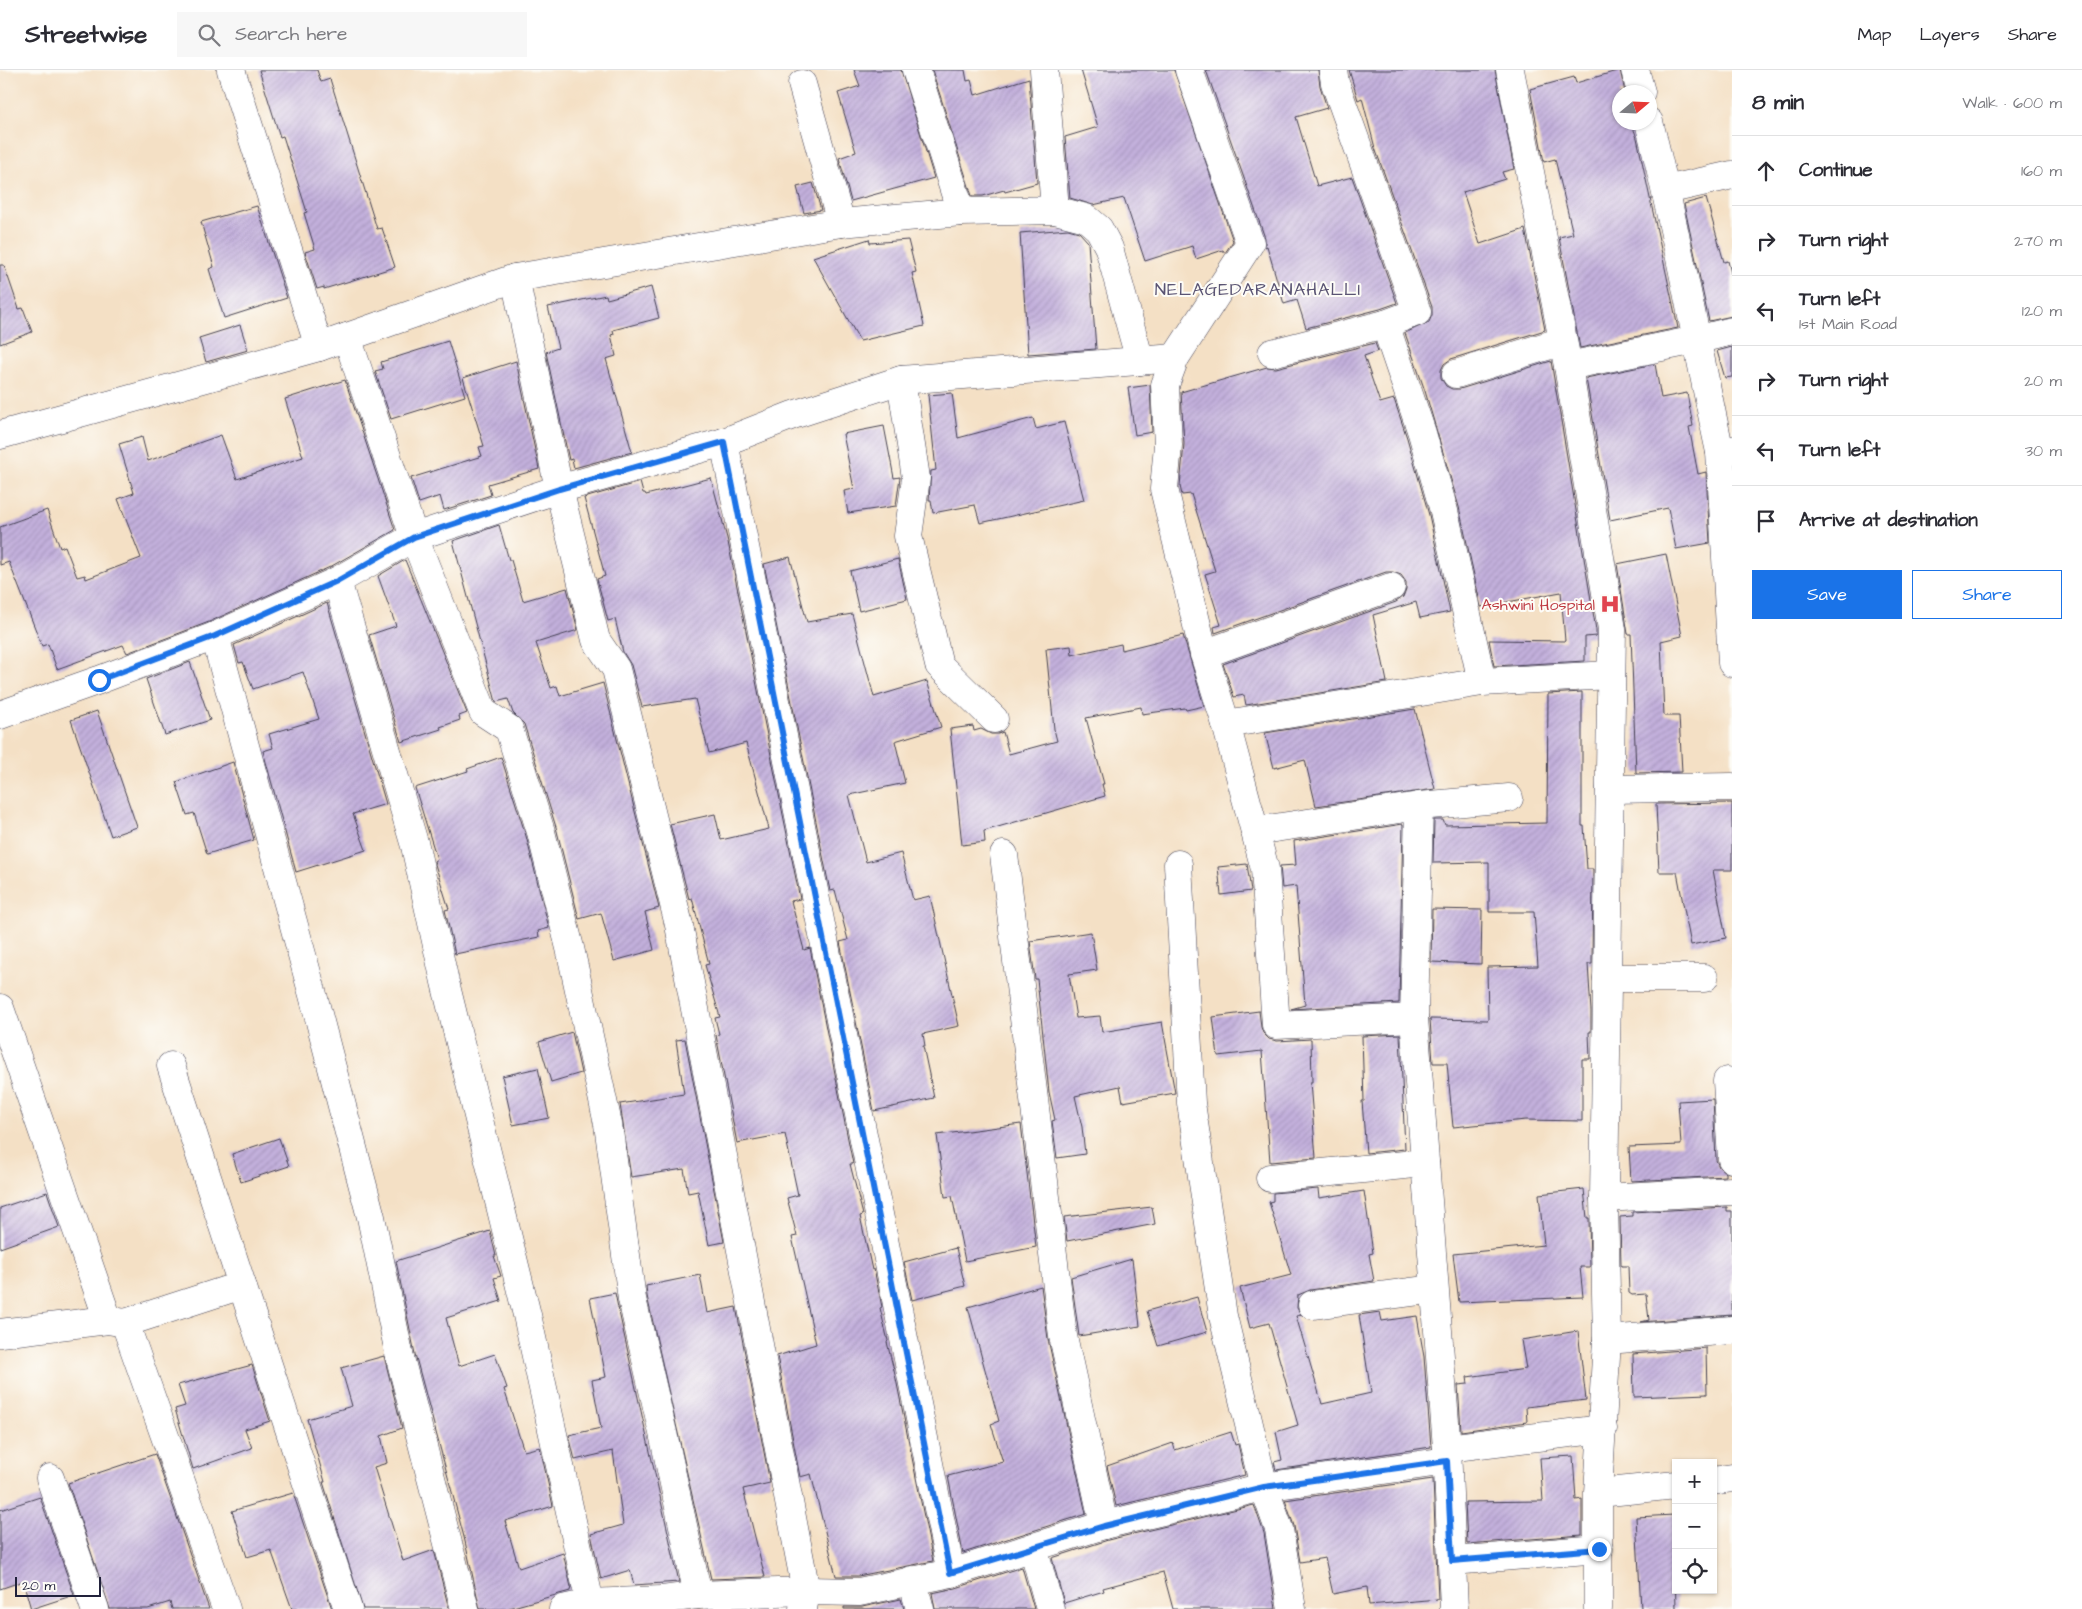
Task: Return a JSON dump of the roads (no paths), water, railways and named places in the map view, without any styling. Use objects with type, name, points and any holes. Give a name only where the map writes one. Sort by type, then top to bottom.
[{"type":"street","points":[[232,70],[319,347]]},
{"type":"street","points":[[916,70],[961,212]]},
{"type":"street","points":[[1044,70],[1055,210]]},
{"type":"street","points":[[1189,70],[1250,243],[1175,358],[1165,385],[1168,445],[1164,489],[1204,654],[1226,724],[1266,869],[1276,1025],[1414,1018]]},
{"type":"street","points":[[1272,353],[1385,324],[1417,312],[1335,83],[1333,70]]},
{"type":"street","points":[[1510,70],[1565,354],[1612,629],[1604,1198],[1607,1340],[1599,1493],[1598,1609]]},
{"type":"street","points":[[1635,70],[1639,85]]},
{"type":"street","points":[[802,84],[841,223]]},
{"type":"street","points":[[1651,130],[1666,190],[1696,340],[1726,451],[1732,663]]},
{"type":"street","points":[[1666,190],[1732,175]]},
{"type":"street","points":[[0,435],[319,347],[515,278],[841,223],[961,212],[1055,210],[1086,218],[1099,229],[1109,248],[1140,361]]},
{"type":"street","points":[[515,278],[559,489],[596,640],[616,669],[679,925],[805,1600]]},
{"type":"street","points":[[1385,324],[1422,433],[1444,511],[1482,682]]},
{"type":"street","points":[[1456,374],[1565,354],[1696,340],[1732,331]]},
{"type":"street","points":[[347,337],[414,537],[483,712],[508,730],[541,832],[570,948],[608,1124],[632,1299],[664,1433],[698,1594]]},
{"type":"street","points":[[0,715],[215,636],[337,581],[414,537],[559,489],[724,442],[793,415],[901,380],[1175,358]]},
{"type":"street","points":[[901,380],[916,478],[908,536],[939,665],[994,719]]},
{"type":"street","points":[[724,442],[950,1573]]},
{"type":"street","points":[[337,581],[414,846],[445,982],[527,1315],[590,1604]]},
{"type":"street","points":[[1204,654],[1391,587]]},
{"type":"street","points":[[215,636],[313,994],[371,1217],[400,1358],[465,1609]]},
{"type":"street","points":[[1226,724],[1482,682],[1611,675]]},
{"type":"street","points":[[1610,789],[1732,788]]},
{"type":"street","points":[[1255,831],[1419,806],[1509,798]]},
{"type":"street","points":[[1419,806],[1414,1018],[1447,1455],[1454,1609]]},
{"type":"street","points":[[1004,855],[1063,1336],[1104,1526]]},
{"type":"street","points":[[1178,864],[1191,1103],[1223,1316],[1264,1487],[1279,1529],[1292,1609]]},
{"type":"street","points":[[1607,978],[1704,978]]},
{"type":"street","points":[[0,1008],[116,1322],[226,1609]]},
{"type":"street","points":[[171,1066],[348,1609]]},
{"type":"street","points":[[1727,1081],[1732,1158]]},
{"type":"street","points":[[1270,1178],[1425,1163]]},
{"type":"street","points":[[1604,1198],[1732,1191]]},
{"type":"street","points":[[0,1333],[116,1322],[242,1285]]},
{"type":"street","points":[[1312,1305],[1434,1289]]},
{"type":"street","points":[[1607,1340],[1732,1330]]},
{"type":"street","points":[[563,1609],[590,1604],[662,1604],[698,1594],[805,1600],[859,1592],[950,1573],[1104,1526],[1264,1487],[1602,1429]]},
{"type":"street","points":[[50,1478],[95,1609]]},
{"type":"street","points":[[1717,1480],[1732,1478]]},
{"type":"street","points":[[1599,1493],[1672,1485]]},
{"type":"street","points":[[1032,1547],[1050,1609]]},
{"type":"street","points":[[1452,1561],[1599,1549]]},
{"type":"street","points":[[912,1580],[920,1609]]},
{"type":"place","name":"Ashwini Hospital","points":[[1610,604]]},
{"type":"district","name":"NELAGEDARANAHALLI","points":[[1258,289]]}]
